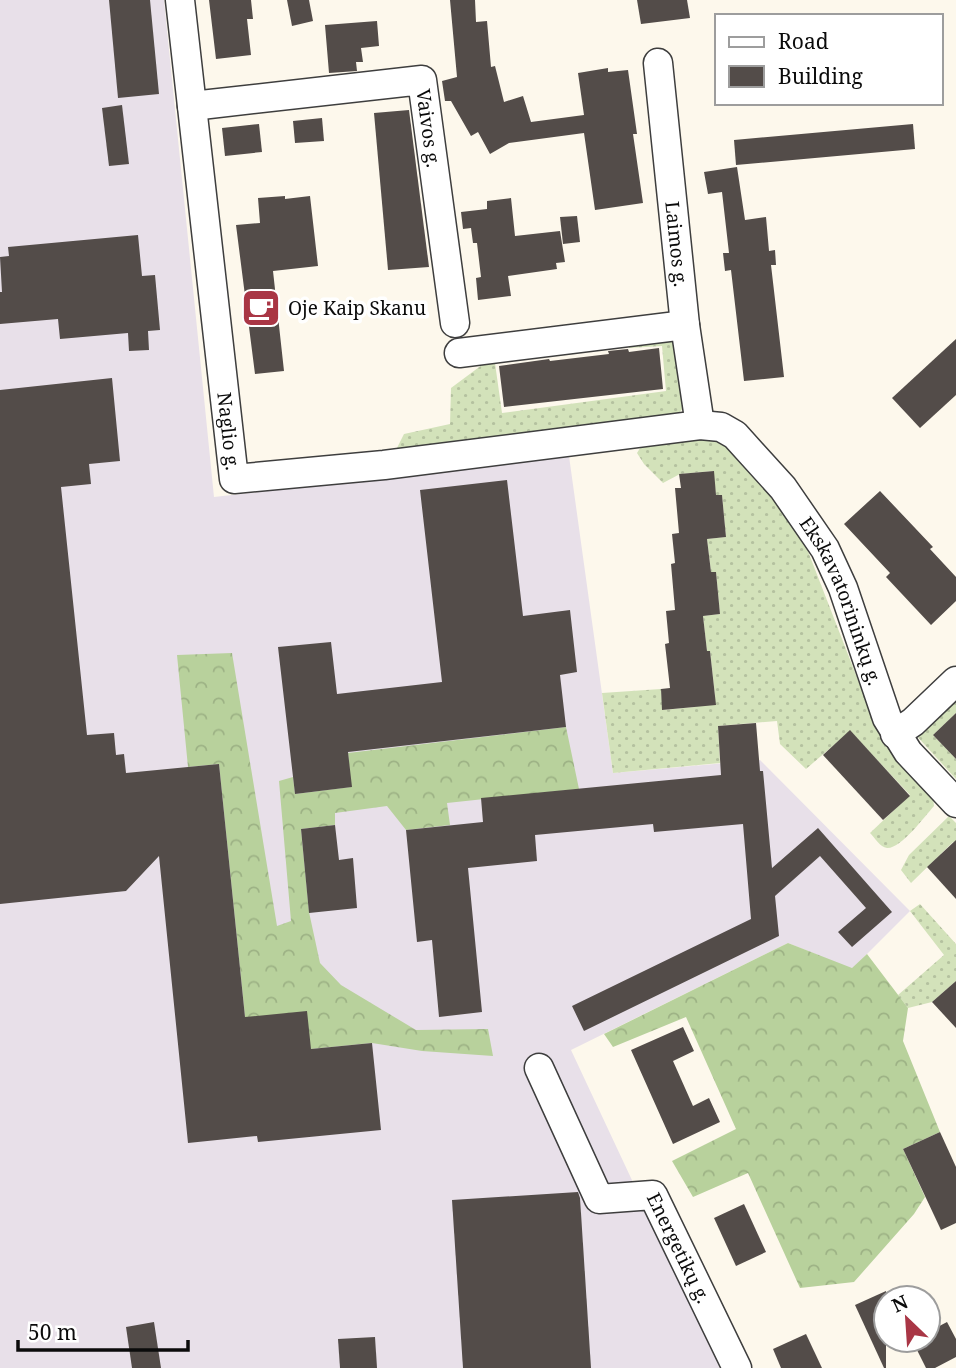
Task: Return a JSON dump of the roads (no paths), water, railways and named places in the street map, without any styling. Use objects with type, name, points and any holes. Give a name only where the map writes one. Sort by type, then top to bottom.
[{"type":"street","name":"Naglio g.","points":[[180,0],[233,479],[384,465],[700,425]]},
{"type":"street","name":"Laimos g.","points":[[658,63],[685,325],[700,425]]},
{"type":"street","name":"Vaivos g.","points":[[192,106],[422,80],[455,323]]},
{"type":"street","points":[[459,353],[685,325]]},
{"type":"street","name":"Ekskavatorininkų g.","points":[[700,425],[721,427],[735,435],[783,488],[825,549],[843,588],[887,719],[895,734],[956,803]]},
{"type":"street","points":[[895,734],[913,722],[956,681]]},
{"type":"street","name":"Energetikų g.","points":[[539,1068],[599,1199],[653,1195],[737,1368]]},
{"type":"place","name":"Oje Kaip Skanu","points":[[261,308]]}]
